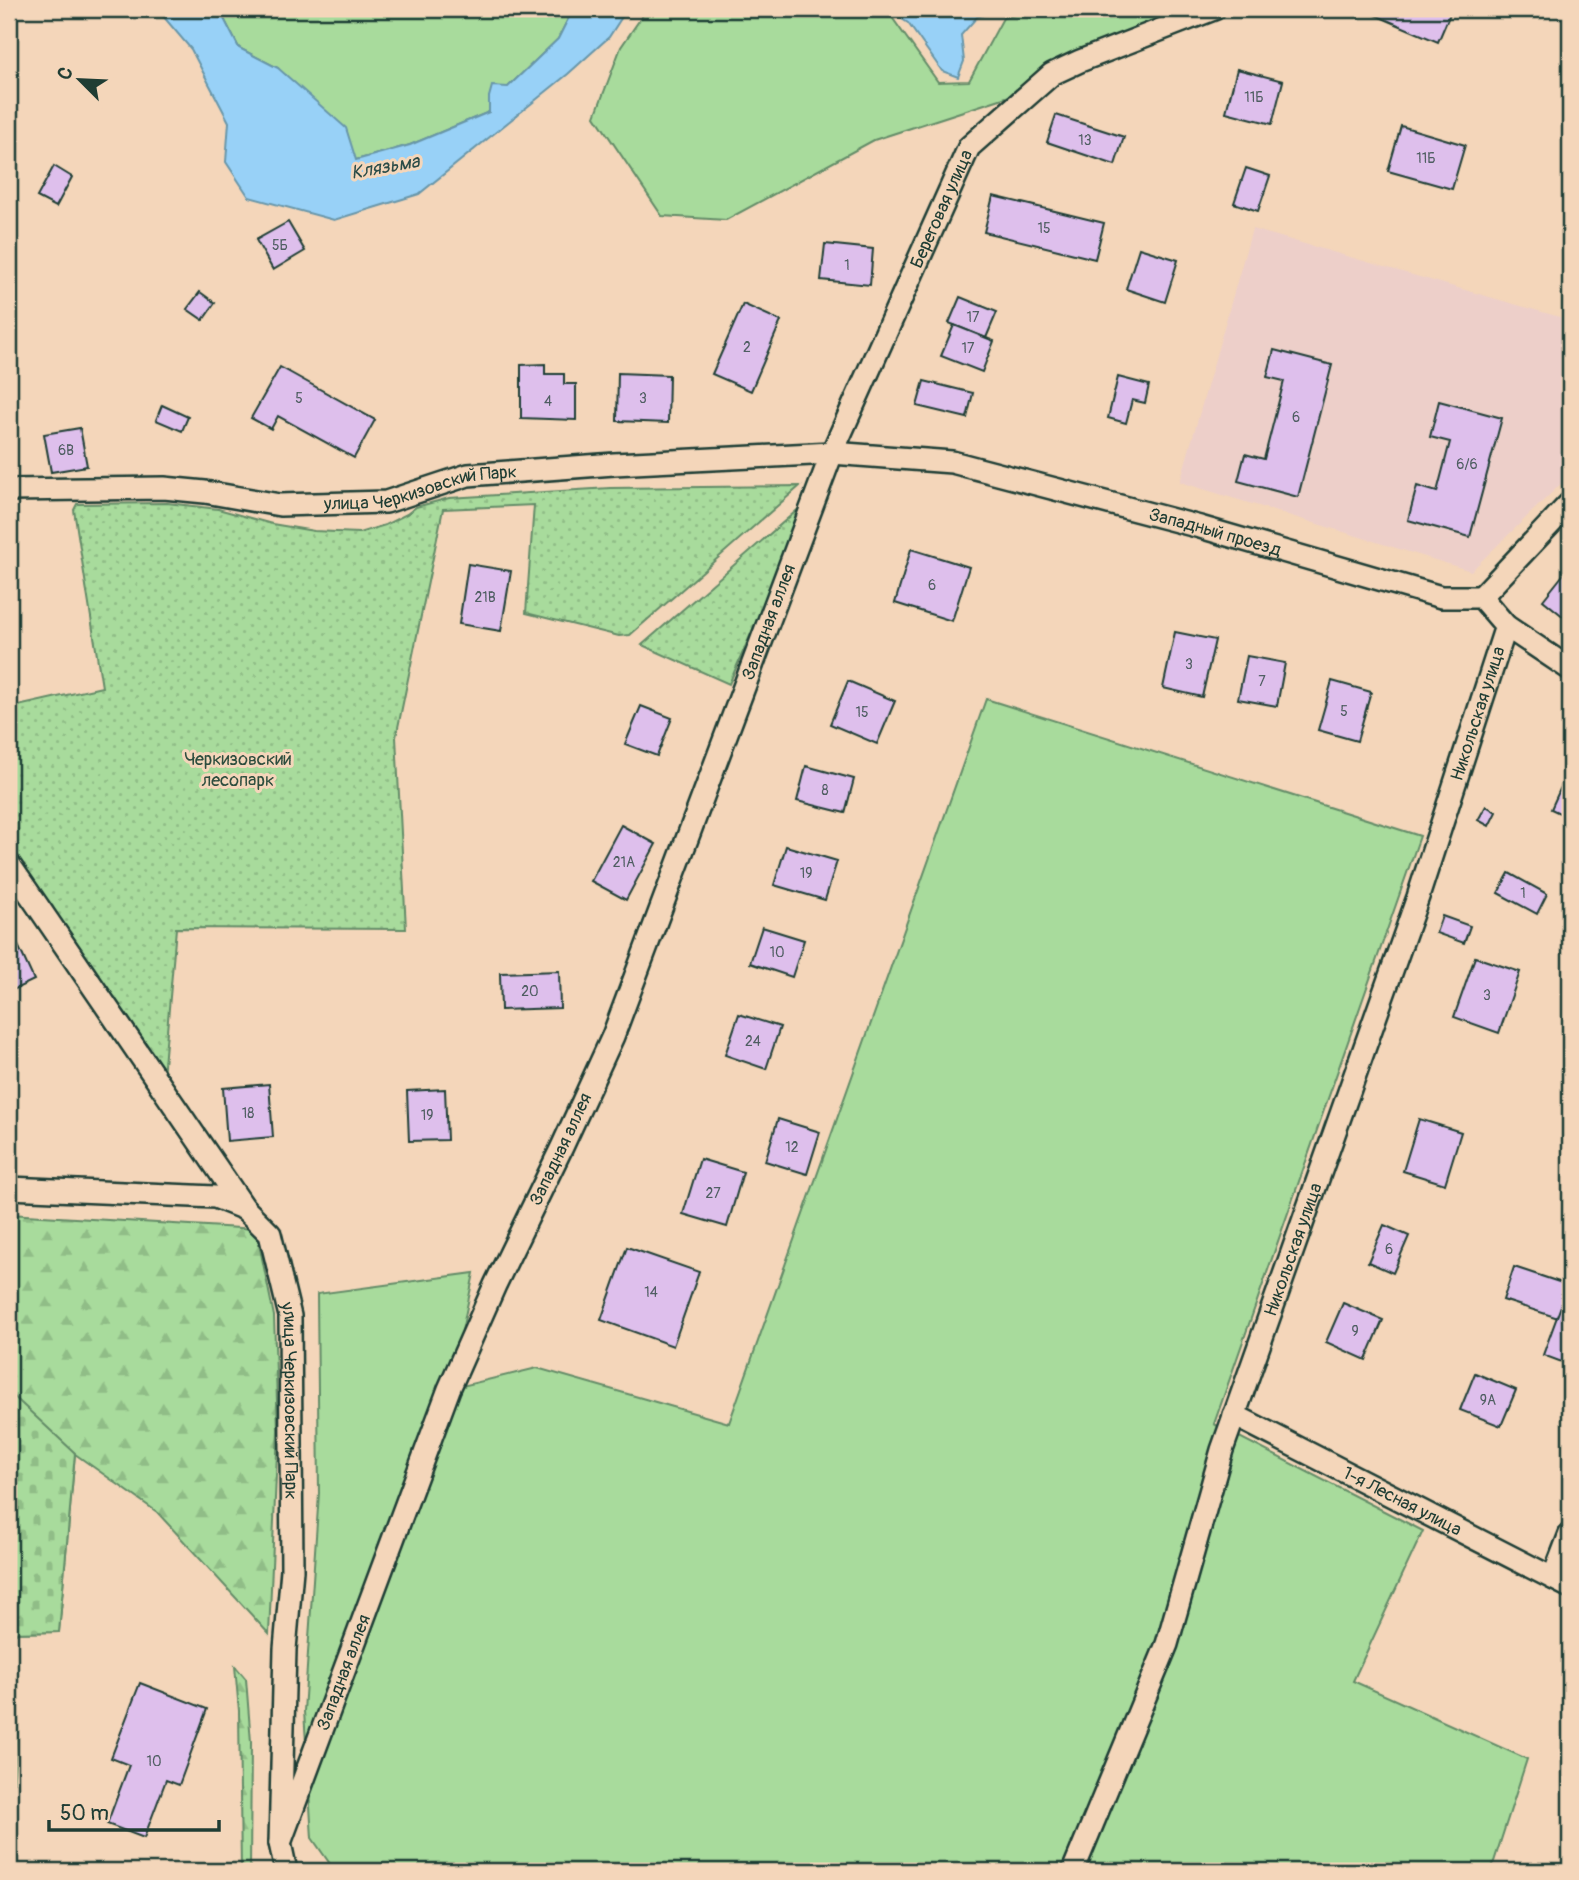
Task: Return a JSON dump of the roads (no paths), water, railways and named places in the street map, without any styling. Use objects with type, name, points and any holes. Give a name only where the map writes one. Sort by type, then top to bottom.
[{"type":"street","name":"Береговая улица","points":[[832,453],[969,147],[1052,74],[1214,9]]},
{"type":"street","name":"улица Черкизовский Парк","points":[[9,490],[164,488],[280,505],[386,502],[468,475],[614,464],[832,453]]},
{"type":"street","name":"Западный проезд","points":[[832,453],[952,462],[1200,527],[1441,597],[1481,597]]},
{"type":"street","name":"Западная аллея","points":[[280,1843],[449,1389],[495,1285],[613,1036],[832,453]]},
{"type":"street","points":[[1570,503],[1481,597],[1506,626],[1570,669]]},
{"type":"street","name":"Никольская улица","points":[[1073,1871],[1167,1644],[1222,1450],[1418,897],[1506,626]]},
{"type":"street","points":[[9,864],[245,1209]]},
{"type":"street","name":"улица Черкизовский Парк","points":[[9,1188],[215,1197],[245,1209],[270,1234],[289,1316],[292,1570],[285,1649],[280,1843],[286,1871]]},
{"type":"street","name":"1-я Лесная улица","points":[[1234,1415],[1561,1582]]},
{"type":"street","points":[[1561,1582],[1570,1534]]},
{"type":"water","name":"Клязьма","points":[[157,9],[219,9],[239,48],[278,68],[346,128],[356,160],[410,145],[489,112],[492,86],[508,87],[558,39],[573,9],[627,9],[609,37],[568,74],[419,194],[334,220],[249,197],[226,162],[229,122],[191,49]]},
{"type":"water","points":[[905,9],[1002,9],[977,17],[961,35],[964,61],[958,77],[942,71],[908,23],[902,19]]},
{"type":"park label","name":"Черкизовский лесопарк","points":[[238,769]]}]
